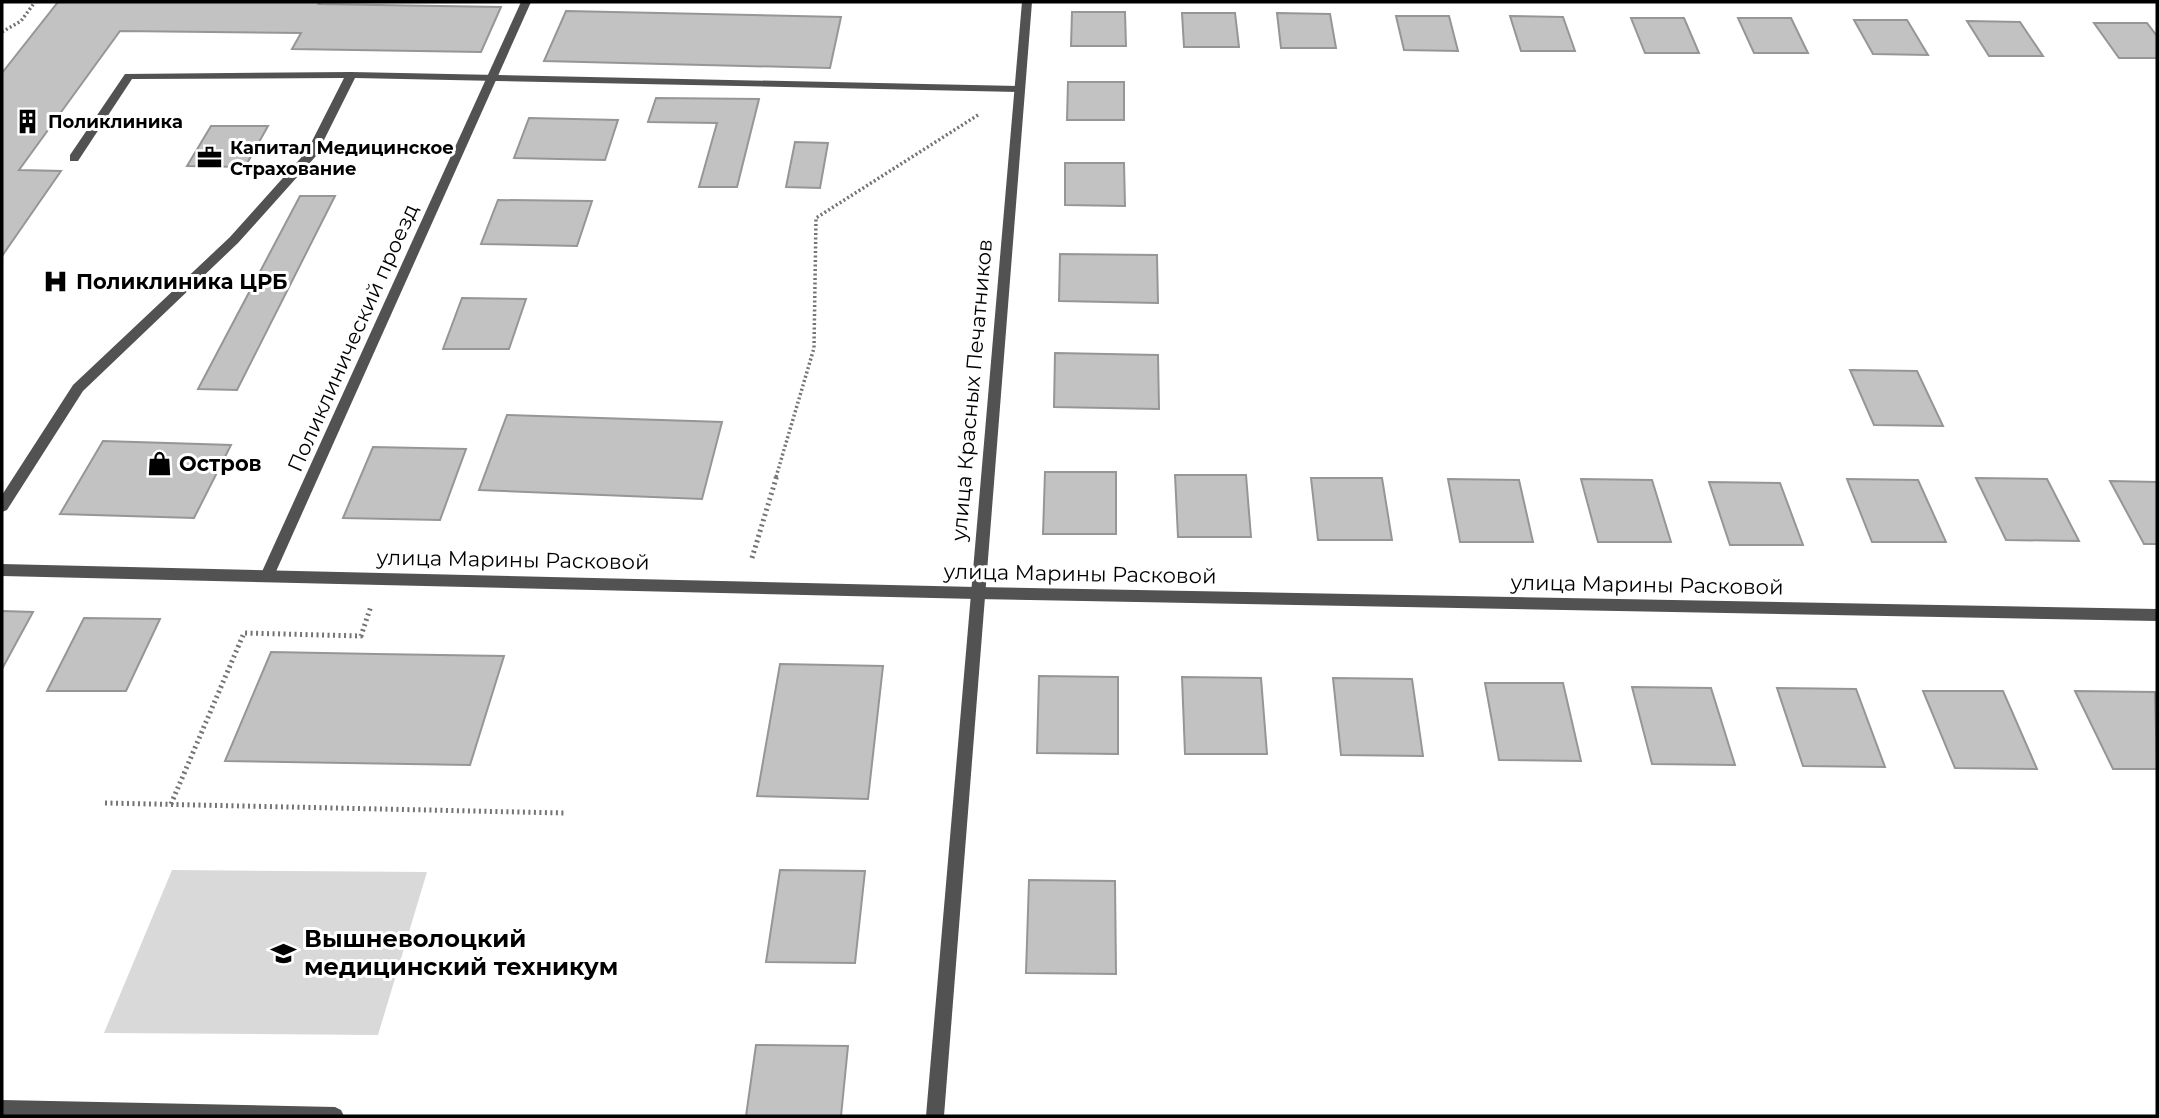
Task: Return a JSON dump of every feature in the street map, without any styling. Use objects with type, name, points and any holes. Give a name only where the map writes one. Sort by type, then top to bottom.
[{"type":"street","name":"Поликлинический проезд","points":[[267,576],[526,2]]},
{"type":"street","name":"улица Красных Печатников","points":[[935,1116],[976,593],[1027,2]]},
{"type":"street","points":[[2,506],[78,388],[234,240],[312,153],[351,75]]},
{"type":"street","points":[[74,158],[129,76],[493,76],[791,87],[1019,89]]},
{"type":"street","name":"улица Марины Расковой","points":[[2,570],[976,593],[2157,615]]},
{"type":"street","points":[[2,1109],[335,1116]]},
{"type":"path","points":[[27,2],[35,2]]},
{"type":"path","points":[[2,32],[21,21],[35,2]]},
{"type":"path","points":[[744,586],[814,348],[816,218],[1019,89]]},
{"type":"path","points":[[171,804],[244,633],[361,636],[380,578]]},
{"type":"path","points":[[106,803],[564,813]]},
{"type":"shaded area","points":[[172,870],[427,872],[378,1035],[104,1033]]},
{"type":"building","name":"Поликлиника","points":[[58,2],[321,2],[319,4],[501,7],[481,52],[292,49],[301,33],[120,31],[19,170],[61,171],[2,256],[2,73]]},
{"type":"building","points":[[566,11],[841,17],[830,68],[544,61]]},
{"type":"building","points":[[1072,12],[1125,12],[1126,46],[1071,46]]},
{"type":"building","points":[[1182,13],[1235,13],[1239,47],[1184,47]]},
{"type":"building","points":[[1277,13],[1330,14],[1336,48],[1281,48]]},
{"type":"building","points":[[1396,16],[1449,16],[1458,51],[1404,50]]},
{"type":"building","points":[[1510,16],[1563,17],[1575,51],[1521,51]]},
{"type":"building","points":[[1631,18],[1684,18],[1699,53],[1645,53]]},
{"type":"building","points":[[1738,18],[1791,18],[1808,53],[1754,53]]},
{"type":"building","points":[[1854,20],[1907,20],[1928,55],[1873,54]]},
{"type":"building","points":[[1967,21],[2020,22],[2043,56],[1989,56]]},
{"type":"building","points":[[2094,23],[2147,23],[2157,36],[2157,58],[2119,58]]},
{"type":"building","points":[[1068,82],[1124,82],[1124,120],[1067,120]]},
{"type":"building","points":[[656,98],[759,99],[737,187],[699,187],[717,123],[648,122]]},
{"type":"building","points":[[529,118],[618,120],[605,160],[514,158]]},
{"type":"building","points":[[211,126],[268,126],[245,167],[187,166]]},
{"type":"building","points":[[795,142],[828,143],[820,188],[786,187]]},
{"type":"building","points":[[1065,163],[1124,163],[1125,206],[1065,205]]},
{"type":"building","points":[[300,196],[335,196],[237,390],[198,389]]},
{"type":"building","points":[[498,200],[592,201],[577,246],[481,244]]},
{"type":"building","points":[[1060,254],[1157,255],[1158,303],[1059,301]]},
{"type":"building","points":[[462,298],[526,299],[509,349],[443,349]]},
{"type":"building","points":[[1055,353],[1158,355],[1159,409],[1054,407]]},
{"type":"building","points":[[1850,370],[1917,371],[1943,426],[1874,425]]},
{"type":"building","points":[[507,415],[722,422],[702,499],[479,490]]},
{"type":"building","points":[[103,441],[231,445],[194,518],[60,514]]},
{"type":"building","points":[[373,447],[466,449],[440,520],[343,518]]},
{"type":"building","points":[[1045,472],[1116,472],[1116,534],[1043,534]]},
{"type":"building","points":[[1175,475],[1246,475],[1251,537],[1178,537]]},
{"type":"building","points":[[1311,478],[1382,478],[1392,540],[1318,540]]},
{"type":"building","points":[[1976,478],[2047,479],[2079,541],[2006,540]]},
{"type":"building","points":[[1448,479],[1519,480],[1533,542],[1460,542]]},
{"type":"building","points":[[1581,479],[1652,480],[1671,542],[1598,542]]},
{"type":"building","points":[[1847,479],[1918,480],[1946,542],[1872,542]]},
{"type":"building","points":[[2110,481],[2157,482],[2157,544],[2144,544]]},
{"type":"building","points":[[1709,482],[1780,483],[1803,545],[1730,545]]},
{"type":"building","points":[[2,611],[33,612],[2,669]]},
{"type":"building","points":[[84,618],[160,619],[126,691],[47,691]]},
{"type":"building","points":[[271,652],[504,656],[470,765],[225,761]]},
{"type":"building","points":[[780,664],[883,666],[868,799],[757,796]]},
{"type":"building","points":[[1039,676],[1118,677],[1118,754],[1037,753]]},
{"type":"building","points":[[1182,677],[1261,678],[1267,754],[1185,754]]},
{"type":"building","points":[[1333,678],[1412,679],[1423,756],[1341,755]]},
{"type":"building","points":[[1485,683],[1563,683],[1581,761],[1499,760]]},
{"type":"building","points":[[1632,687],[1711,688],[1735,765],[1652,764]]},
{"type":"building","points":[[1777,688],[1856,689],[1885,767],[1803,766]]},
{"type":"building","points":[[1923,691],[2003,691],[2037,769],[1955,768]]},
{"type":"building","points":[[2075,691],[2155,692],[2157,769],[2113,769]]},
{"type":"building","points":[[780,870],[865,871],[855,963],[766,962]]},
{"type":"building","points":[[1029,880],[1115,881],[1116,974],[1026,973]]},
{"type":"building","points":[[756,1045],[848,1046],[841,1116],[746,1116]]},
{"type":"place","name":"Поликлиника","points":[[28,122]]},
{"type":"place","name":"Капитал Медицинское Страхование","points":[[210,158]]},
{"type":"place","name":"Поликлиника ЦРБ","points":[[56,282]]},
{"type":"place","name":"Остров","points":[[159,464]]},
{"type":"place","name":"Вышневолоцкий медицинский техникум","points":[[284,953]]}]
